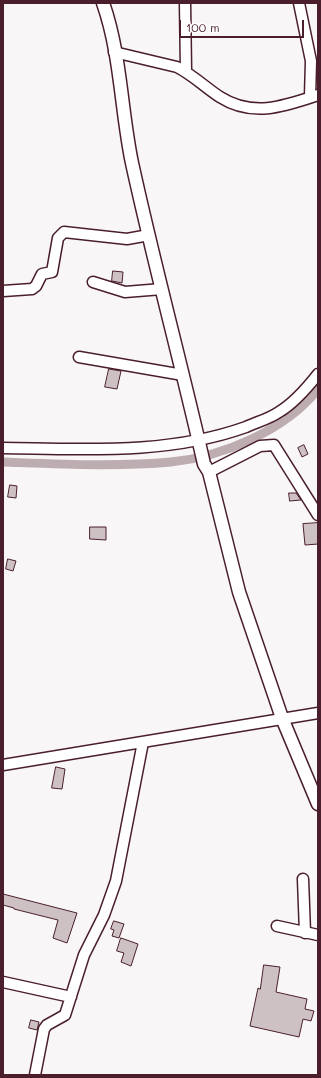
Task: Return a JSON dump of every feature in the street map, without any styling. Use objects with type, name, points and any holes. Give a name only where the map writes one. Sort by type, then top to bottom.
[{"type":"street","points":[[103,3],[114,52],[130,151],[149,235],[200,446],[235,581],[282,718],[318,804]]},
{"type":"street","points":[[186,3],[186,71]]},
{"type":"street","points":[[114,52],[170,65],[186,71],[220,97],[244,108],[261,109],[280,107],[314,96],[312,68],[313,45],[299,3]]},
{"type":"street","points":[[3,292],[32,289],[36,286],[42,274],[52,272],[58,238],[64,232],[127,239],[149,235]]},
{"type":"street","points":[[93,282],[125,292],[162,288]]},
{"type":"street","points":[[79,357],[183,375]]},
{"type":"street","points":[[3,448],[92,449],[200,446],[233,431],[270,418],[292,402],[318,374]]},
{"type":"street","points":[[206,468],[260,446],[274,445],[318,515]]},
{"type":"street","points":[[3,764],[318,713]]},
{"type":"street","points":[[35,1075],[44,1029],[47,1025],[65,1015],[84,955],[104,915],[116,882],[143,742]]},
{"type":"street","points":[[303,879],[305,933]]},
{"type":"street","points":[[277,926],[318,935]]},
{"type":"street","points":[[3,982],[71,996]]},
{"type":"building","points":[[113,271],[123,272],[122,283],[112,281]]},
{"type":"building","points":[[109,369],[121,371],[117,389],[105,387]]},
{"type":"building","points":[[304,445],[308,454],[302,457],[298,448]]},
{"type":"building","points":[[10,485],[17,486],[16,498],[8,497]]},
{"type":"building","points":[[289,493],[296,493],[301,500],[290,501]]},
{"type":"building","points":[[318,523],[318,544],[305,545],[303,524]]},
{"type":"building","points":[[90,527],[106,527],[106,540],[90,539]]},
{"type":"building","points":[[8,559],[16,561],[13,571],[6,569]]},
{"type":"building","points":[[56,767],[65,769],[62,789],[52,788]]},
{"type":"building","points":[[3,894],[77,913],[67,943],[53,938],[58,920],[3,905]]},
{"type":"building","points":[[114,921],[124,924],[119,938],[112,936],[114,930],[111,929]]},
{"type":"building","points":[[121,938],[138,944],[131,966],[121,962],[124,953],[117,951]]},
{"type":"building","points":[[264,965],[280,967],[276,992],[307,999],[305,1009],[314,1011],[311,1021],[303,1019],[299,1037],[250,1026],[258,988],[260,989]]},
{"type":"building","points":[[31,1020],[39,1022],[37,1030],[29,1028]]},
{"type":"waterway","points":[[3,462],[108,465],[150,464],[191,459],[231,448],[271,429],[305,404],[318,389]]}]
